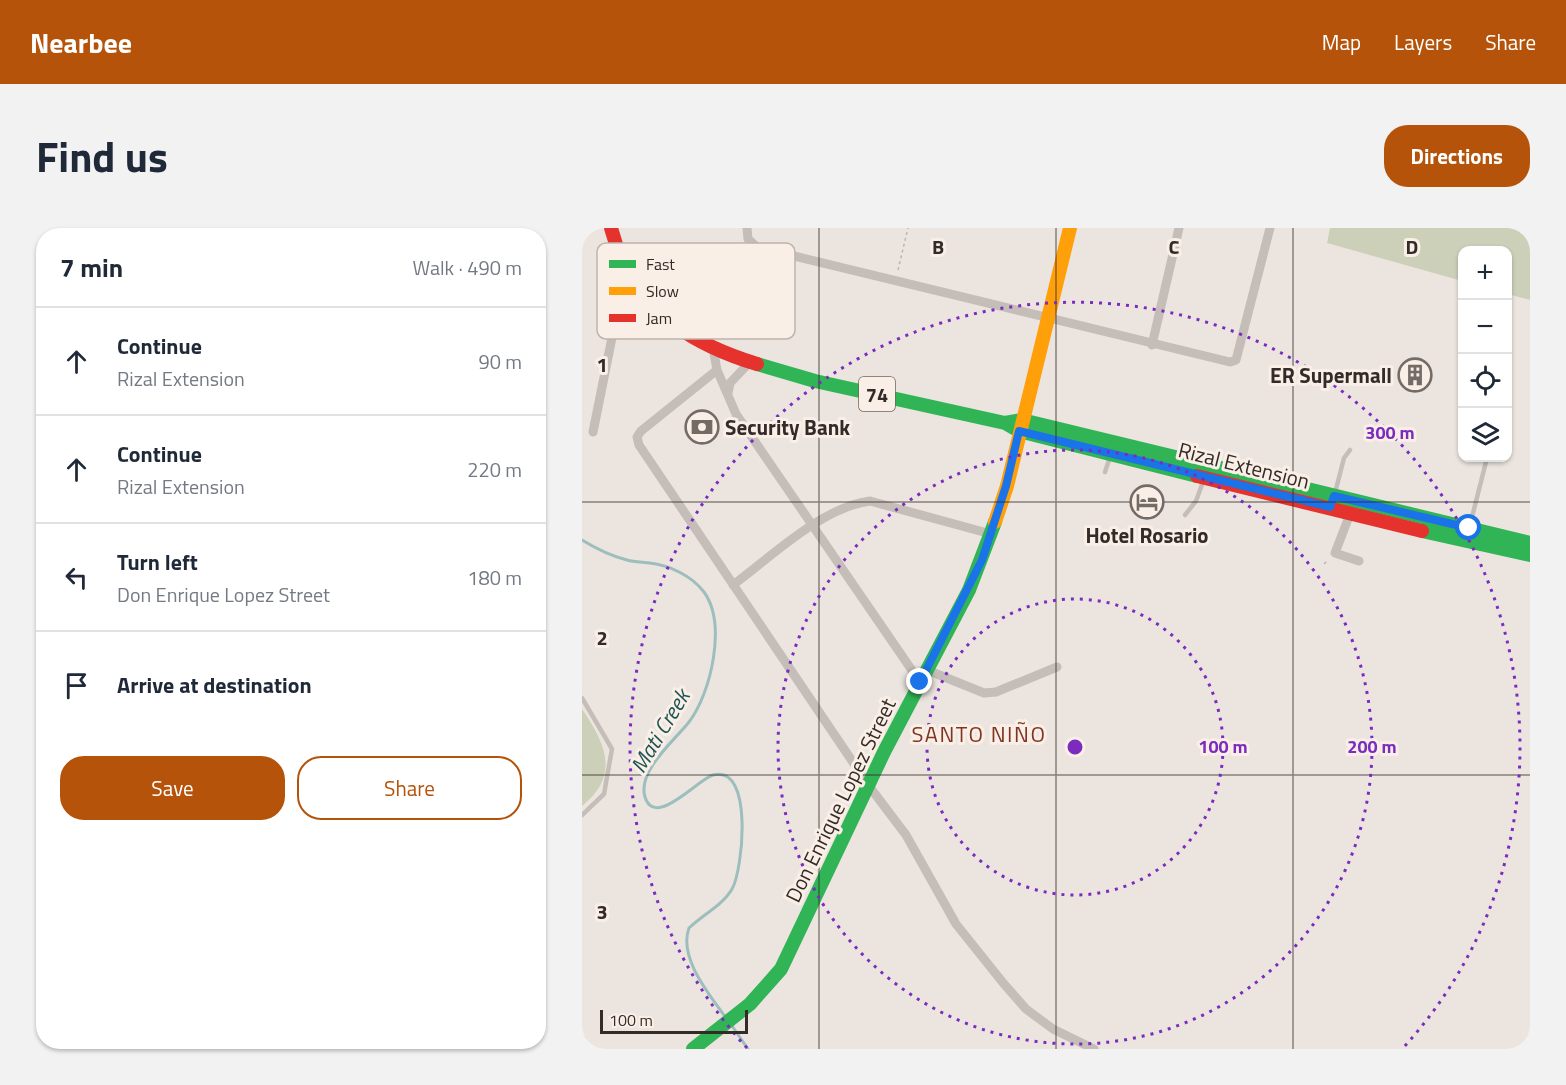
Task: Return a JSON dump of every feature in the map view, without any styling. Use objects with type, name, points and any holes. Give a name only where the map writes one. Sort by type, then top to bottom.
[{"type":"main road","name":"74","points":[[610,228],[616,243]]},
{"type":"main road","name":"Don Enrique Lopez Street","points":[[693,1049],[737,1016],[781,969],[869,786],[969,590],[991,534],[1006,486],[1070,228]]},
{"type":"main road","name":"74","points":[[698,339],[712,348],[749,363],[1020,426]]},
{"type":"main road","name":"Rizal Extension","points":[[1020,426],[1111,454],[1200,470]]},
{"type":"main road","name":"Rizal Extension","points":[[1020,426],[1467,534],[1530,555]]},
{"type":"main road","name":"Rizal Extension","points":[[1332,502],[1350,514],[1530,543]]},
{"type":"street","points":[[747,228],[748,239],[752,243]]},
{"type":"street","points":[[1152,345],[1179,228]]},
{"type":"street","points":[[795,256],[1152,345],[1230,362],[1236,360],[1270,228]]},
{"type":"street","points":[[593,432],[612,339]]},
{"type":"street","points":[[712,348],[717,370],[736,414],[812,526],[924,676],[984,693],[996,692],[1057,667]]},
{"type":"street","points":[[728,393],[738,373],[749,363]]},
{"type":"street","points":[[717,370],[661,413],[637,437],[639,445],[655,472],[869,786],[906,835],[957,924],[1026,1009],[1053,1029],[1094,1049]]},
{"type":"street","points":[[733,585],[812,526],[846,507],[870,501],[991,534]]},
{"type":"street","points":[[1350,514],[1335,553],[1359,561]]},
{"type":"street","points":[[582,1040],[585,1049]]},
{"type":"lane","points":[[1332,502],[1344,458],[1350,450]]},
{"type":"lane","points":[[1105,472],[1111,454]]},
{"type":"lane","points":[[1467,534],[1486,462]]},
{"type":"lane","points":[[1185,515],[1196,501],[1200,470]]},
{"type":"lane","points":[[582,698],[612,749],[612,764],[604,794],[582,815]]},
{"type":"path","points":[[895,279],[908,228]]},
{"type":"green space","points":[[1330,228],[1530,228],[1530,300],[1512,295],[1512,246],[1458,246],[1458,280],[1327,243]]},
{"type":"green space","points":[[582,709],[602,746],[605,771],[602,783],[582,806]]},
{"type":"waterway","name":"Mati Creek","points":[[582,540],[603,552],[621,558],[657,564],[680,572],[699,586],[711,606],[715,640],[704,694],[689,722],[659,756],[644,787],[645,797],[650,805],[658,808],[667,805],[713,775],[726,776],[735,786],[740,801],[742,821],[742,842],[736,878],[728,895],[689,928],[687,940],[688,951],[697,976],[726,1018]]},
{"type":"waterway","name":"Mati Creek","points":[[730,1023],[748,1049]]},
{"type":"traffic: fast","points":[[757,364],[815,381],[1005,423],[1019,431],[1197,476]]},
{"type":"traffic: fast","points":[[1005,423],[1022,420],[1530,543]]},
{"type":"traffic: fast","points":[[693,1049],[750,1004],[781,969],[884,752],[969,590],[995,522]]},
{"type":"traffic: fast","points":[[1422,531],[1530,555]]},
{"type":"traffic: slow","points":[[995,522],[1007,486],[1070,228]]},
{"type":"traffic: jam","points":[[611,228],[616,243]]},
{"type":"traffic: jam","points":[[697,339],[757,364]]},
{"type":"traffic: jam","points":[[1197,476],[1422,531]]},
{"type":"place","name":"ER Supermall","points":[[1415,375]]},
{"type":"place","name":"Security Bank","points":[[702,427]]},
{"type":"place","name":"Hotel Rosario","points":[[1147,502]]},
{"type":"district","name":"SANTO NIÑO","points":[[979,734]]},
{"type":"route","points":[[920,682],[951,627],[982,560],[1000,508],[1019,431],[1330,507],[1334,496],[1469,528]]}]
